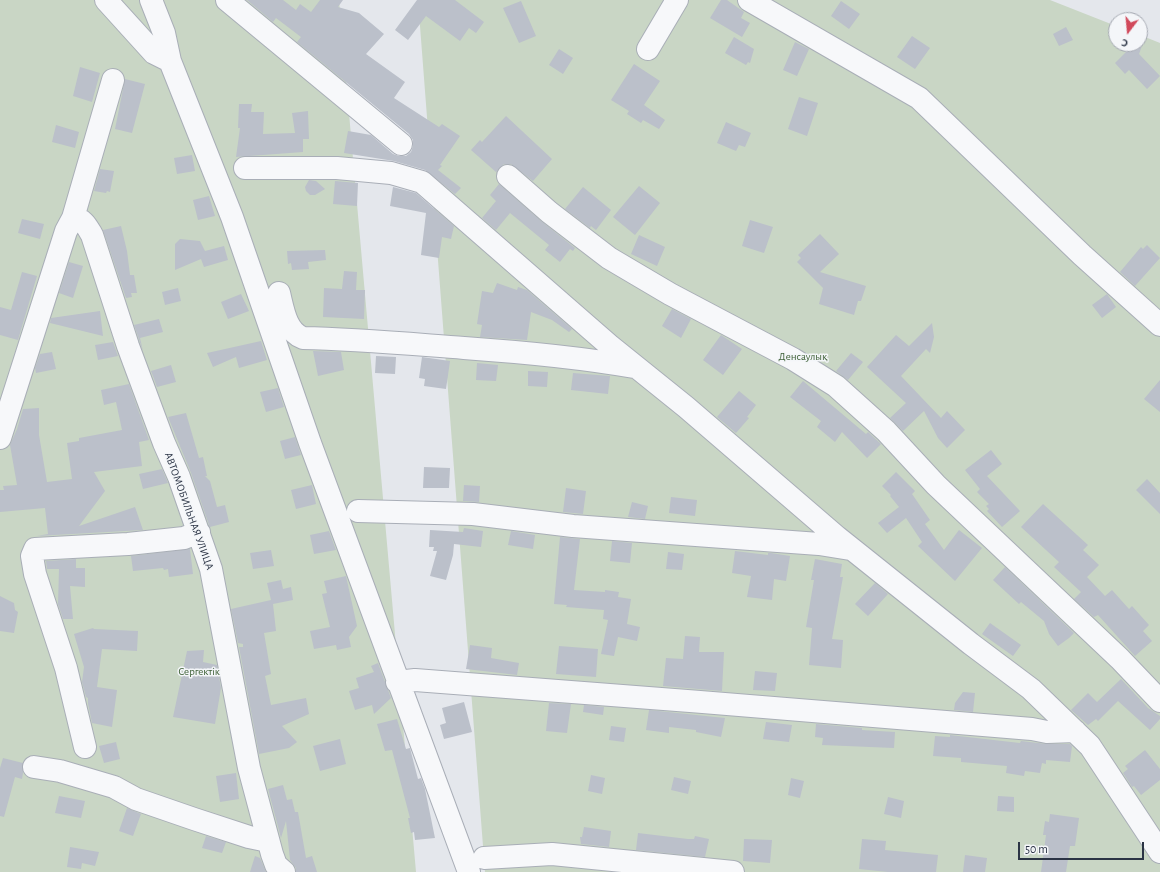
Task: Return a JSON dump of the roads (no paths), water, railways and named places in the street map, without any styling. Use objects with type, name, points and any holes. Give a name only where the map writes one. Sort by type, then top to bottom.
[{"type":"street","points":[[106,0],[154,53],[170,61]]},
{"type":"street","points":[[151,0],[164,34],[170,61],[232,217],[310,443],[397,682],[476,865],[552,854],[733,872]]},
{"type":"street","points":[[227,0],[401,144]]},
{"type":"street","points":[[648,49],[677,0]]},
{"type":"street","points":[[749,0],[919,98],[1082,255],[1160,325]]},
{"type":"street","points":[[0,438],[66,231],[79,221],[113,80]]},
{"type":"street","points":[[245,168],[337,168],[391,173],[413,178],[422,182],[609,345],[639,368],[853,550],[971,644],[1031,688],[1090,746],[1160,852]]},
{"type":"street","points":[[508,176],[550,212],[609,258],[670,294],[793,359],[836,386],[886,431],[936,485],[1120,659],[1160,701]]},
{"type":"street","name":"АВТОМОБИЛЬНАЯ УЛИЦА","points":[[79,221],[92,235],[128,346],[199,532],[211,569],[248,768],[276,865],[284,872]]},
{"type":"street","points":[[279,293],[286,318],[296,336],[303,338],[356,340],[523,352],[570,357],[639,368]]},
{"type":"street","points":[[358,511],[473,514],[573,526],[819,544],[853,550]]},
{"type":"street","points":[[85,747],[66,668],[35,574],[32,556],[35,549],[142,543],[184,538],[199,532]]},
{"type":"street","points":[[397,682],[415,680],[598,692],[775,709],[1032,729],[1047,732],[1075,731]]},
{"type":"street","points":[[34,767],[60,771],[114,787],[136,799],[194,820],[249,837],[270,847]]},
{"type":"park label","name":"Денсаулық","points":[[803,357]]},
{"type":"park label","name":"Сергектік","points":[[199,672]]}]
